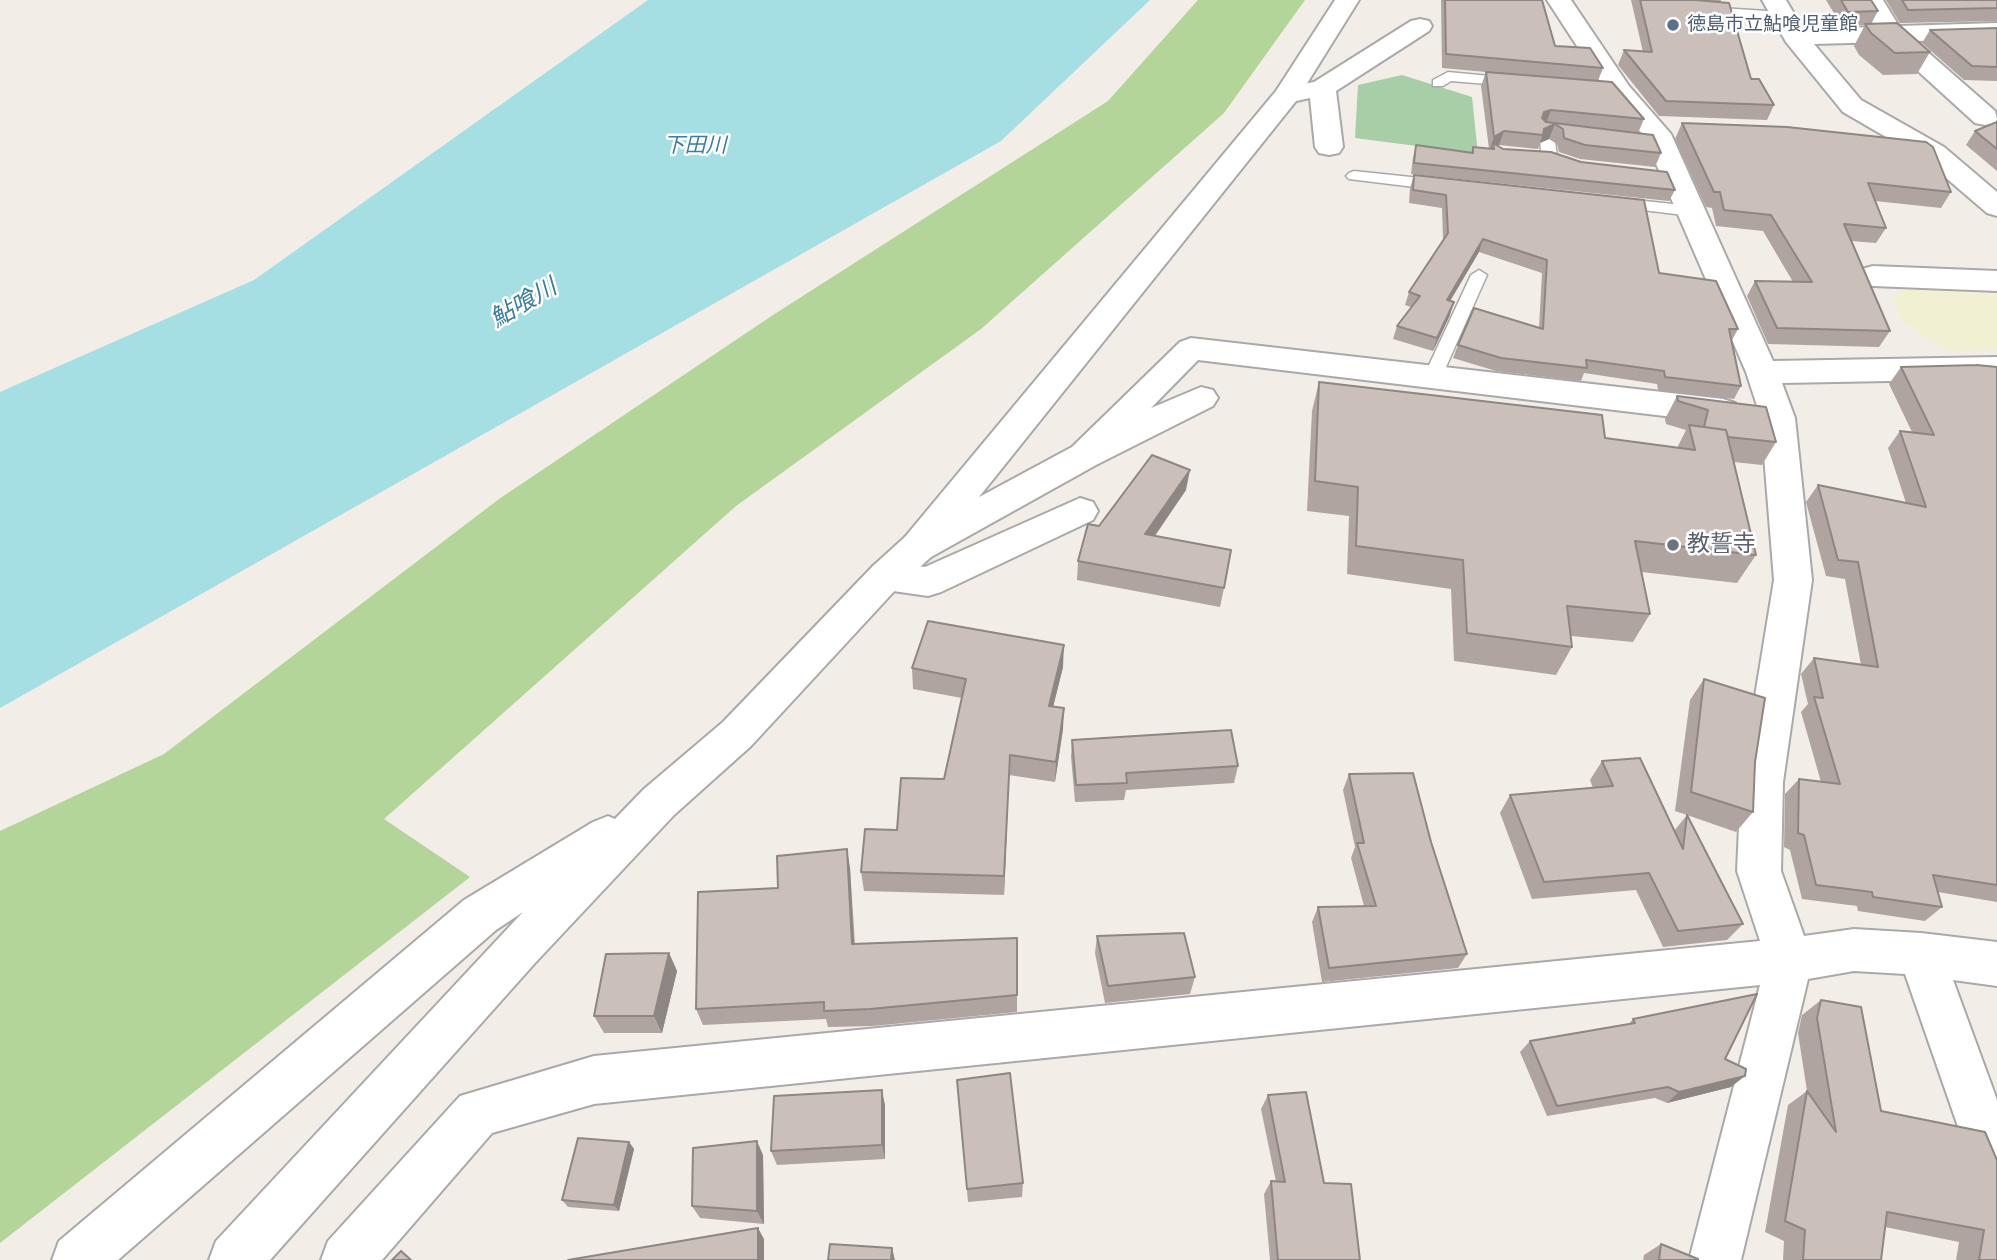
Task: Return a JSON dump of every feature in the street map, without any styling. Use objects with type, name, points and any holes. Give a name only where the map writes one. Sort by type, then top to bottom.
[{"type":"street","points":[[235,1260],[519,948],[659,802],[737,734],[886,576],[918,547],[1304,92],[1347,0]]},
{"type":"street","points":[[1846,134],[1908,138],[1973,121],[1891,33],[1871,0]]},
{"type":"street","points":[[1566,4],[1612,90],[1660,135],[1670,176],[1691,211],[1762,372],[1778,418],[1793,580],[1762,782],[1759,871],[1788,960],[1715,1260]]},
{"type":"street","points":[[1784,18],[1891,33],[1997,31]]},
{"type":"street","points":[[1784,18],[1852,106],[1934,153],[1997,207]]},
{"type":"street","points":[[1304,92],[1420,26]]},
{"type":"street","points":[[1304,92],[1329,147]]},
{"type":"street","points":[[1873,276],[1997,281]]},
{"type":"street","points":[[1084,456],[1191,349],[1778,418]]},
{"type":"street","points":[[1762,372],[1997,368]]},
{"type":"street","points":[[918,547],[1084,456],[1200,398]]},
{"type":"street","points":[[886,576],[928,582],[1080,511]]},
{"type":"street","points":[[78,1260],[480,915],[659,802]]},
{"type":"street","points":[[347,1260],[477,1113],[594,1080],[1788,960],[1854,950],[1921,954],[1997,964]]},
{"type":"street","points":[[1921,954],[1997,1169]]},
{"type":"lane","points":[[1696,10],[1784,18]]},
{"type":"lane","points":[[1438,83],[1448,76],[1527,83]]},
{"type":"lane","points":[[1549,158],[1550,130]]},
{"type":"lane","points":[[1512,154],[1567,163]]},
{"type":"lane","points":[[1354,176],[1462,187]]},
{"type":"lane","points":[[1597,201],[1691,211]]},
{"type":"lane","points":[[1433,376],[1479,275]]},
{"type":"shaded area","points":[[1905,289],[1997,294],[1997,350],[1948,351],[1902,321],[1893,298]]},
{"type":"green space","points":[[1198,0],[1305,0],[1224,113],[981,329],[736,506],[384,819],[470,877],[0,1243],[0,831],[164,754],[499,499],[773,315],[1108,101]]},
{"type":"green space","points":[[1402,75],[1472,97],[1478,154],[1355,138],[1358,85]]},
{"type":"water","name":"下田川","points":[[648,0],[1150,0],[1001,141],[0,708],[0,392],[254,280]]},
{"type":"building","points":[[1445,0],[1542,0],[1555,46],[1590,48],[1603,68],[1446,54]]},
{"type":"building","points":[[1640,0],[1729,3],[1751,79],[1759,79],[1774,105],[1666,101],[1624,50],[1652,52]]},
{"type":"building","points":[[1841,0],[1871,0],[1878,11],[1848,12]]},
{"type":"building","points":[[1902,0],[1997,0],[1997,8],[1908,10]]},
{"type":"building","points":[[1897,23],[1930,52],[1895,53],[1871,33],[1865,24]]},
{"type":"building","points":[[1997,28],[1997,67],[1972,66],[1930,30]]},
{"type":"building","points":[[1486,72],[1612,82],[1644,119],[1551,110],[1544,112],[1542,118],[1546,122],[1653,135],[1661,153],[1585,145],[1564,138],[1563,129],[1555,124],[1544,129],[1543,135],[1504,131],[1494,137]]},
{"type":"building","points":[[1997,122],[1997,149],[1975,131]]},
{"type":"building","points":[[1682,123],[1787,127],[1926,142],[1933,147],[1951,192],[1868,183],[1886,228],[1844,224],[1890,331],[1777,328],[1755,281],[1812,282],[1771,215],[1724,210],[1720,192],[1714,192]]},
{"type":"building","points":[[1493,143],[1503,149],[1551,152],[1581,162],[1667,172],[1675,190],[1414,163],[1416,145],[1473,153],[1473,147],[1494,149]]},
{"type":"building","points":[[1414,175],[1644,200],[1659,273],[1716,281],[1738,329],[1729,329],[1741,386],[1665,377],[1664,371],[1586,360],[1587,368],[1501,358],[1458,345],[1474,308],[1543,329],[1547,260],[1483,239],[1447,300],[1454,302],[1437,338],[1397,326],[1420,296],[1409,292],[1448,233],[1446,195],[1413,190]]},
{"type":"building","points":[[1901,367],[1997,367],[1997,885],[1933,875],[1942,907],[1873,897],[1872,892],[1816,885],[1804,835],[1798,833],[1799,779],[1840,784],[1814,697],[1823,698],[1814,658],[1878,667],[1858,562],[1838,560],[1818,485],[1926,507],[1900,431],[1934,435]]},
{"type":"building","points":[[1319,382],[1602,415],[1605,438],[1695,450],[1689,425],[1726,430],[1756,555],[1635,541],[1650,614],[1567,606],[1572,647],[1467,633],[1463,560],[1356,546],[1358,487],[1315,481]]},
{"type":"building","points":[[1677,396],[1766,407],[1776,442],[1728,437],[1726,430],[1704,427],[1708,410],[1678,401]]},
{"type":"building","points":[[1152,455],[1190,470],[1145,534],[1231,550],[1224,588],[1078,561],[1088,524],[1099,526]]},
{"type":"building","points":[[928,621],[1064,645],[1049,706],[1064,708],[1056,762],[1010,755],[1004,876],[861,872],[865,829],[897,830],[901,778],[944,779],[966,679],[912,668]]},
{"type":"building","points":[[1704,679],[1765,698],[1755,762],[1753,812],[1691,792]]},
{"type":"building","points":[[1231,730],[1238,766],[1126,773],[1127,783],[1076,785],[1072,740]]},
{"type":"building","points":[[1640,758],[1683,849],[1687,815],[1743,924],[1678,931],[1649,873],[1544,882],[1510,795],[1613,786],[1602,761]]},
{"type":"building","points":[[1413,773],[1431,842],[1467,954],[1329,968],[1318,907],[1376,906],[1357,843],[1364,843],[1349,774]]},
{"type":"building","points":[[847,849],[852,944],[1017,938],[1017,995],[870,1009],[824,1011],[824,1002],[696,1009],[698,892],[778,888],[777,856]]},
{"type":"building","points":[[1184,933],[1195,977],[1108,986],[1097,936]]},
{"type":"building","points":[[669,953],[654,1016],[594,1016],[606,954]]},
{"type":"building","points":[[1757,994],[1725,1059],[1746,1069],[1745,1076],[1679,1092],[1668,1087],[1557,1106],[1530,1041],[1635,1023],[1633,1019]]},
{"type":"building","points":[[1821,1000],[1861,1007],[1881,1111],[1985,1132],[1997,1160],[1997,1260],[1979,1260],[1984,1230],[1887,1212],[1881,1260],[1803,1260],[1805,1230],[1785,1221],[1807,1091],[1836,1132],[1817,1018]]},
{"type":"building","points":[[1010,1073],[1023,1183],[967,1189],[957,1080]]},
{"type":"building","points":[[882,1090],[882,1145],[771,1151],[774,1096]]},
{"type":"building","points":[[1306,1092],[1324,1183],[1351,1184],[1360,1260],[1278,1260],[1271,1181],[1285,1182],[1268,1095]]},
{"type":"building","points":[[578,1138],[629,1142],[614,1205],[562,1200]]},
{"type":"building","points":[[757,1141],[757,1211],[692,1206],[693,1148]]},
{"type":"building","points":[[758,1228],[758,1260],[568,1260]]},
{"type":"building","points":[[830,1244],[892,1248],[891,1260],[828,1260]]},
{"type":"building","points":[[1661,1244],[1698,1259],[1698,1260],[1659,1260]]},
{"type":"building","points":[[401,1251],[411,1260],[392,1260]]},
{"type":"place","name":"徳島市立鮎喰児童館","points":[[1673,25]]},
{"type":"place","name":"教誓寺","points":[[1673,545]]},
{"type":"water label","name":"鮎喰川","points":[[524,304]]}]
